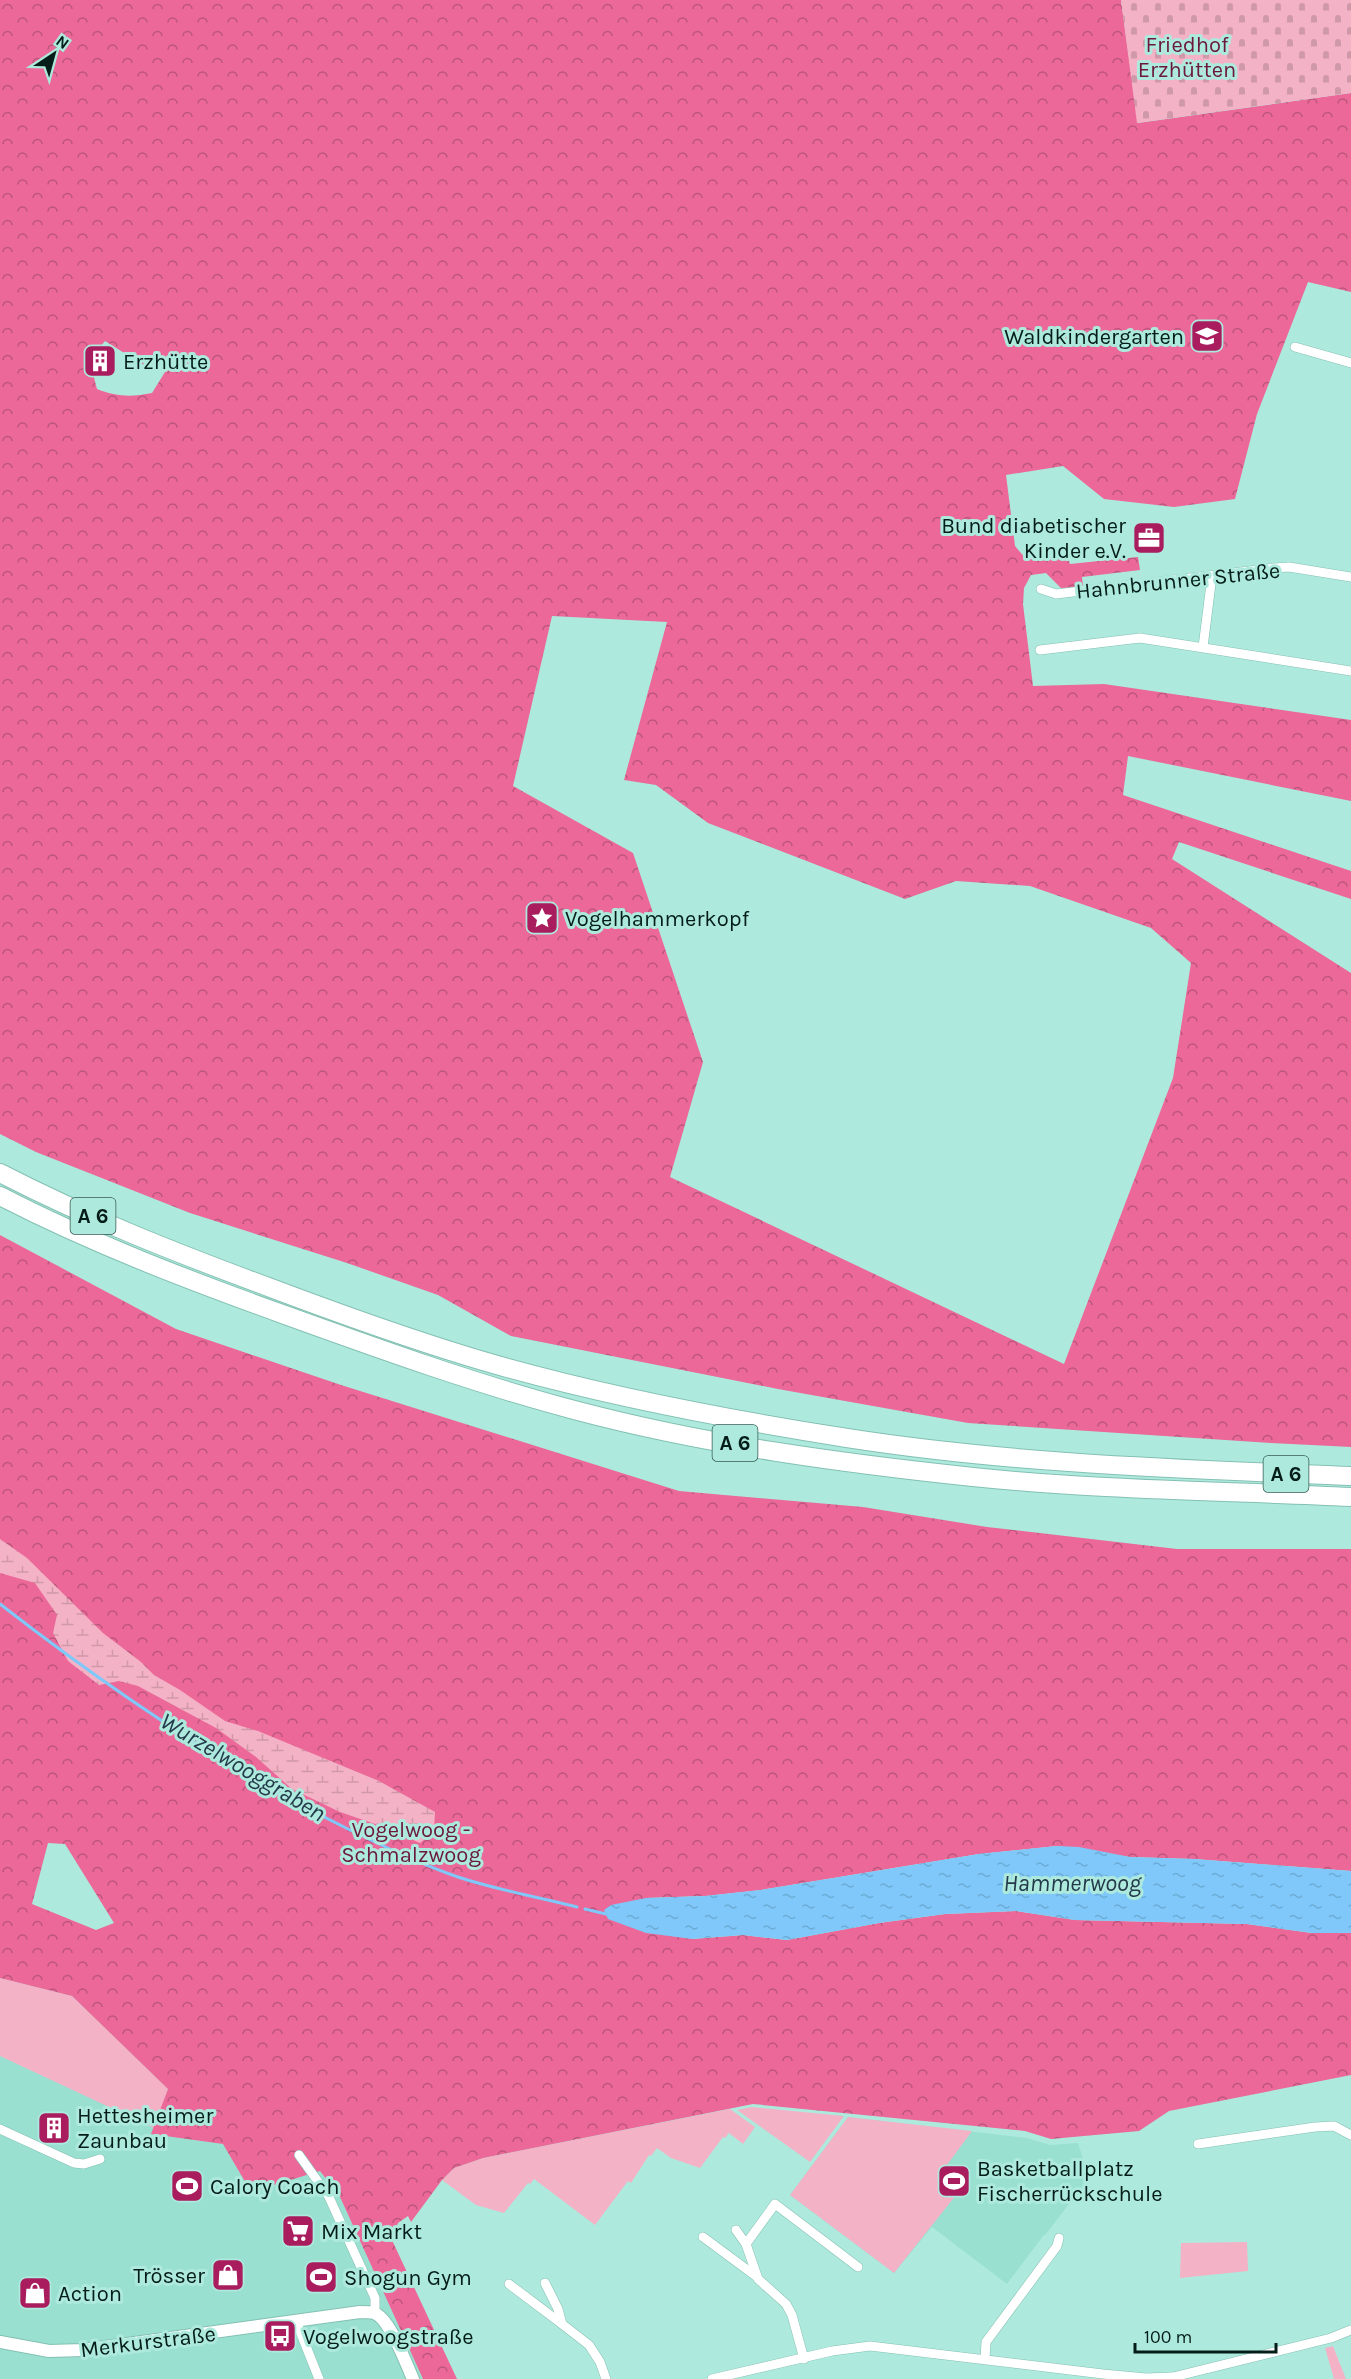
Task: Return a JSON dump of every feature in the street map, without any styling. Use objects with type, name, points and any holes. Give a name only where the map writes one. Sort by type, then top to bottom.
[{"type":"highway","name":"A 6","points":[[0,1173],[37,1192],[188,1258],[373,1326],[479,1360],[653,1404],[849,1438],[980,1454],[1088,1465],[1351,1476]]},
{"type":"highway","name":"A 6","points":[[0,1196],[28,1211],[209,1288],[494,1388],[582,1412],[733,1443],[845,1461],[975,1477],[1219,1493],[1351,1497]]},
{"type":"street","points":[[1295,346],[1351,363]]},
{"type":"street","name":"Hahnbrunner Straße","points":[[1041,589],[1056,594],[1289,567],[1351,578]]},
{"type":"street","points":[[1203,647],[1212,576]]},
{"type":"street","points":[[1040,650],[1140,638],[1351,671]]},
{"type":"street","points":[[1198,2144],[1315,2127],[1334,2126],[1351,2135]]},
{"type":"street","points":[[0,2128],[74,2163],[84,2164],[100,2159]]},
{"type":"street","points":[[298,2155],[329,2197],[375,2298],[375,2313],[382,2318],[390,2330],[413,2379]]},
{"type":"street","points":[[746,2244],[775,2205],[858,2267]]},
{"type":"street","points":[[736,2230],[746,2244],[759,2279]]},
{"type":"street","points":[[703,2237],[759,2279],[786,2304],[792,2315],[804,2359]]},
{"type":"street","points":[[985,2359],[986,2342],[1057,2246],[1059,2238]]},
{"type":"street","points":[[545,2283],[558,2309],[562,2324]]},
{"type":"street","points":[[509,2284],[589,2344],[600,2362],[606,2379]]},
{"type":"street","name":"Merkurstraße","points":[[0,2342],[49,2351],[83,2350],[360,2312],[375,2313]]},
{"type":"street","points":[[296,2321],[319,2379]]},
{"type":"street","points":[[712,2379],[832,2352],[870,2346],[1146,2378],[1173,2377],[1331,2338],[1351,2330]]},
{"type":"shaded area","points":[[0,1978],[154,2128],[152,2134],[223,2144],[251,2192],[320,2171],[340,2197],[423,2379],[0,2379]]},
{"type":"shaded area","points":[[848,2117],[1027,2138],[1050,2145],[1078,2143],[1089,2178],[1007,2284],[932,2227],[894,2273],[790,2195]]},
{"type":"green space","points":[[0,0],[1121,0],[1138,123],[1351,93],[1351,292],[1308,282],[1257,414],[1235,499],[1174,507],[1104,499],[1063,466],[1006,475],[1015,546],[1026,559],[1067,555],[1070,564],[1138,557],[1140,570],[1082,577],[1083,587],[1061,588],[1046,573],[1031,575],[1024,588],[1023,604],[1033,686],[1104,684],[1351,720],[1351,801],[1128,756],[1123,795],[1351,871],[1351,899],[1179,842],[1172,859],[1351,973],[1351,1447],[968,1423],[778,1389],[511,1336],[438,1295],[347,1263],[190,1213],[36,1152],[0,1134]],"holes":[[[105,341],[145,366],[155,366],[165,372],[152,393],[124,396],[97,389],[93,364],[96,353]],[[552,616],[667,622],[624,780],[656,785],[708,823],[905,899],[956,881],[1030,886],[1151,928],[1191,963],[1173,1078],[1064,1364],[670,1177],[703,1062],[633,853],[513,786]]]},
{"type":"green space","name":"Friedhof Erzhütten","points":[[1121,0],[1351,0],[1351,93],[1137,123]]},
{"type":"green space","name":"Vogelwoog - Schmalzwoog","points":[[0,1235],[176,1329],[341,1385],[679,1491],[863,1507],[987,1527],[1177,1549],[1351,1549],[1351,1871],[1194,1859],[1130,1857],[1057,1846],[979,1854],[761,1890],[705,1896],[646,1898],[692,1939],[743,1935],[787,1940],[879,1923],[945,1914],[1016,1911],[1075,1920],[1247,1924],[1312,1933],[1351,1933],[1351,2075],[1169,2111],[1139,2131],[1051,2139],[1025,2131],[753,2104],[483,2158],[454,2168],[442,2180],[411,2222],[408,2216],[398,2223],[391,2238],[457,2379],[423,2379],[340,2197],[320,2171],[251,2192],[223,2144],[151,2134],[168,2089],[72,1996],[0,1978]],"holes":[[[48,1843],[65,1844],[114,1923],[96,1930],[32,1904]]]},
{"type":"green space","points":[[0,1539],[27,1558],[103,1633],[154,1675],[225,1721],[258,1731],[379,1781],[435,1812],[434,1832],[420,1843],[340,1812],[292,1789],[256,1757],[216,1728],[138,1686],[119,1681],[99,1685],[68,1661],[53,1633],[57,1615],[35,1583],[0,1573]]},
{"type":"green space","points":[[0,1978],[72,1996],[168,2089],[154,2128],[0,2056]]},
{"type":"green space","points":[[752,2107],[844,2116],[810,2162],[737,2110]]},
{"type":"green space","points":[[730,2109],[755,2127],[743,2144],[729,2133],[725,2138],[723,2137],[700,2168],[671,2158],[657,2148],[651,2156],[649,2155],[631,2183],[628,2181],[595,2225],[534,2179],[530,2184],[528,2183],[504,2213],[476,2205],[442,2180],[454,2168],[483,2158]]},
{"type":"green space","points":[[848,2117],[972,2131],[947,2165],[968,2180],[894,2273],[790,2195]]},
{"type":"green space","points":[[1247,2242],[1248,2271],[1180,2278],[1181,2243]]},
{"type":"green space","points":[[1333,2346],[1346,2379],[1334,2379],[1325,2348]]},
{"type":"water","name":"Hammerwoog","points":[[1057,1846],[1079,1847],[1130,1857],[1194,1859],[1351,1871],[1351,1933],[1312,1933],[1247,1924],[1075,1920],[1016,1911],[945,1914],[879,1923],[787,1940],[743,1935],[692,1939],[646,1933],[608,1919],[604,1910],[611,1905],[646,1898],[705,1896],[761,1890],[979,1854]]},
{"type":"waterway","name":"Wurzelwooggraben","points":[[0,1604],[82,1666],[167,1725],[300,1804],[388,1848],[444,1872],[488,1886],[577,1907]]},
{"type":"waterway","points":[[585,1909],[606,1914]]},
{"type":"place","name":"Waldkindergarten","points":[[1207,336]]},
{"type":"place","name":"Erzhütte","points":[[100,361]]},
{"type":"place","name":"Bund diabetischer Kinder e.V.","points":[[1149,538]]},
{"type":"place","name":"Vogelhammerkopf","points":[[542,918]]},
{"type":"place","name":"Hettesheimer Zaunbau","points":[[54,2128]]},
{"type":"place","name":"Basketballplatz Fischerrückschule","points":[[954,2181]]},
{"type":"place","name":"Calory Coach","points":[[187,2186]]},
{"type":"place","name":"Mix Markt","points":[[298,2231]]},
{"type":"place","name":"Trösser","points":[[228,2275]]},
{"type":"place","name":"Shogun Gym","points":[[321,2277]]},
{"type":"place","name":"Action","points":[[35,2293]]},
{"type":"place","name":"Vogelwoogstraße","points":[[280,2336]]}]
